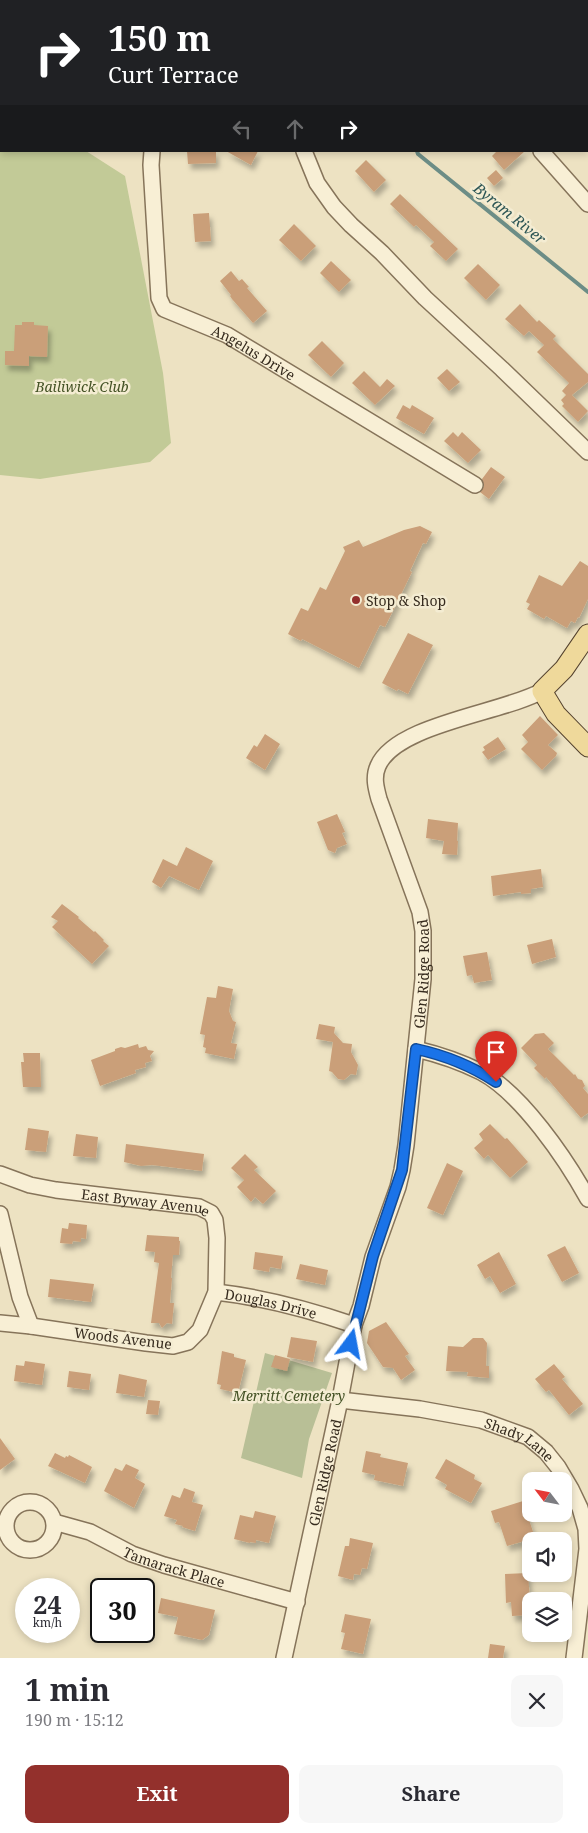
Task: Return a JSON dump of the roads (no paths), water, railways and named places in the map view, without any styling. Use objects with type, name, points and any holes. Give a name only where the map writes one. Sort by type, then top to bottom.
[{"type":"main road","points":[[588,634],[564,669],[542,691],[556,714],[588,747]]},
{"type":"street","name":"Angelus Drive","points":[[152,152],[151,165],[159,298],[164,309],[227,335],[475,485]]},
{"type":"street","points":[[304,152],[317,183],[334,207],[351,225],[382,253],[425,298],[588,452]]},
{"type":"street","points":[[542,152],[588,204]]},
{"type":"street","name":"Glen Ridge Road","points":[[284,1658],[340,1400],[354,1325],[362,1306],[373,1256],[402,1170],[416,1049],[423,979],[423,931],[420,912],[374,783],[376,771],[386,754],[403,742],[437,726],[520,701],[542,691]]},
{"type":"street","points":[[416,1049],[429,1052],[481,1072],[514,1097],[560,1154],[588,1198]]},
{"type":"street","name":"East Byway Avenue","points":[[0,1174],[30,1185],[56,1190],[199,1207],[212,1213],[215,1220],[217,1238],[216,1292]]},
{"type":"street","points":[[0,1214],[20,1297],[31,1326]]},
{"type":"street","name":"Douglas Drive","points":[[216,1292],[237,1295],[335,1318],[354,1325]]},
{"type":"street","name":"Woods Avenue","points":[[0,1323],[174,1346],[188,1342],[200,1330],[216,1292]]},
{"type":"street","name":"Shady Lane","points":[[340,1400],[420,1409],[481,1420],[528,1437],[546,1452],[558,1467],[571,1489],[580,1508],[586,1529],[588,1549],[574,1658]]},
{"type":"street","name":"Tamarack Place","points":[[54,1522],[90,1532],[132,1554],[164,1566],[297,1602]]},
{"type":"waterway","name":"Byram River","points":[[417,152],[588,292]]},
{"type":"place","name":"Stop & Shop","points":[[356,600]]},
{"type":"park label","name":"Bailiwick Club","points":[[82,386]]},
{"type":"park label","name":"Merritt Cemetery","points":[[289,1395]]}]
